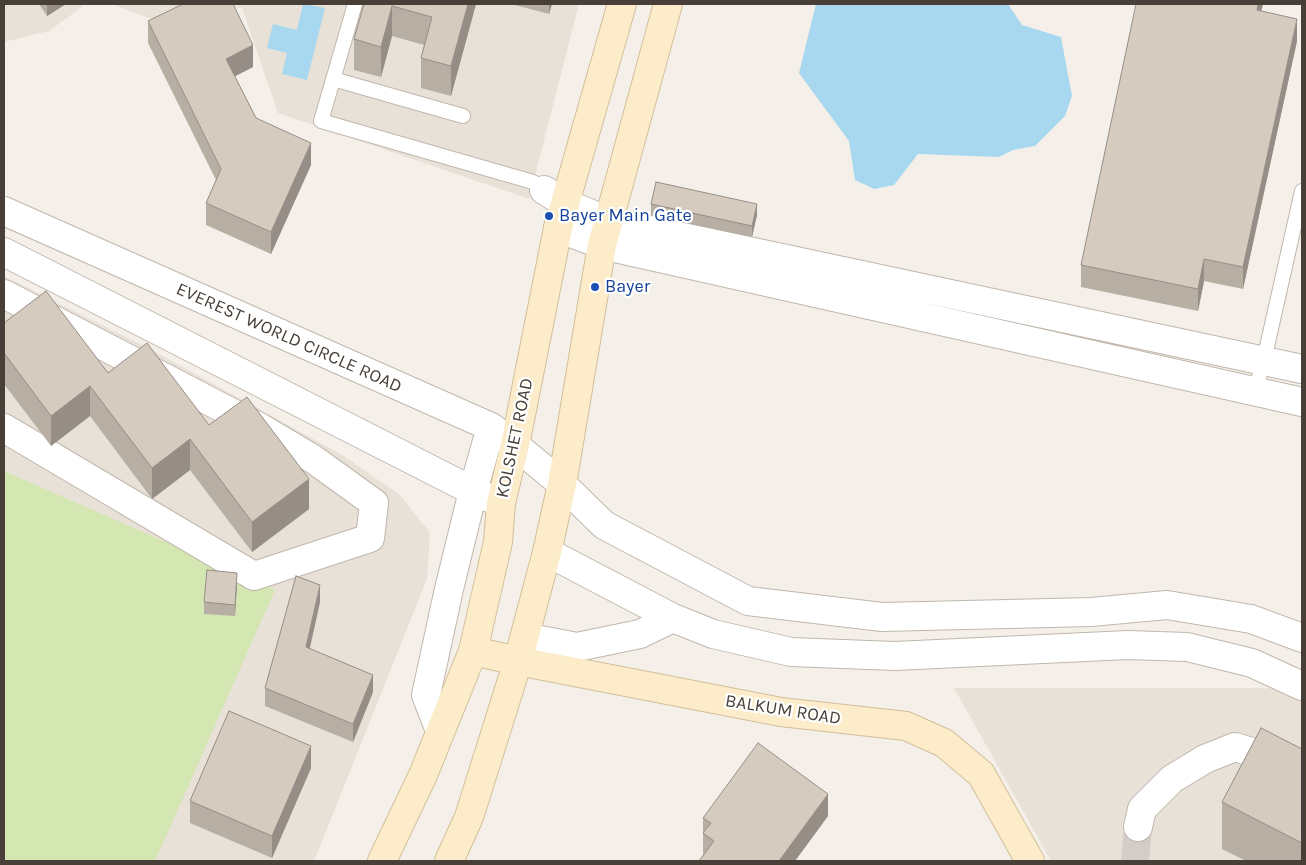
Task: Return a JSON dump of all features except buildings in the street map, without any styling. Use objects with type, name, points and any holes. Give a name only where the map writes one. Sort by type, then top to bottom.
[{"type":"street","name":"KOLSHET ROAD","points":[[382,861],[423,775],[473,651],[498,542],[501,503],[515,445],[556,207],[622,4]]},
{"type":"street","points":[[448,861],[469,817],[522,649],[547,552],[562,484],[605,233],[668,4]]},
{"type":"street","points":[[556,207],[605,233],[711,256],[1264,360],[1302,369]]},
{"type":"street","name":"EVEREST WORLD CIRCLE ROAD","points":[[4,211],[491,427],[562,484],[604,526],[748,602],[882,617],[1091,612],[1167,605],[1251,620],[1302,638]]},
{"type":"street","points":[[4,252],[472,491],[501,503]]},
{"type":"street","points":[[711,256],[1302,402]]},
{"type":"street","points":[[4,294],[261,428],[313,459],[374,503],[370,538],[254,576],[4,428]]},
{"type":"street","points":[[440,731],[426,695],[472,491],[491,427]]},
{"type":"street","points":[[547,552],[673,618],[713,634],[791,652],[895,656],[1128,645],[1187,647],[1252,662],[1302,686]]},
{"type":"street","points":[[522,649],[577,647],[640,634],[673,618]]},
{"type":"street","points":[[438,642],[473,651]]},
{"type":"street","name":"BALKUM ROAD","points":[[473,651],[522,649],[781,712],[906,726],[944,743],[982,774],[1030,861]]},
{"type":"street","points":[[1138,827],[1142,809],[1172,780],[1205,759],[1235,747],[1302,767]]},
{"type":"lane","points":[[355,4],[320,121],[533,182],[556,207]]},
{"type":"lane","points":[[333,79],[463,116]]},
{"type":"lane","points":[[1255,391],[1264,360],[1302,191]]},
{"type":"shaded area","points":[[4,4],[86,4],[49,31],[4,42]]},
{"type":"shaded area","points":[[111,4],[579,4],[529,199],[278,113],[242,8],[152,19]]},
{"type":"shaded area","points":[[4,276],[154,351],[344,456],[400,495],[430,533],[427,579],[314,861],[4,861]]},
{"type":"shaded area","points":[[954,688],[1281,688],[1302,699],[1302,861],[1051,861]]},
{"type":"green space","points":[[4,471],[275,590],[155,861],[4,861]]},
{"type":"water","points":[[303,4],[325,8],[307,80],[282,74],[287,53],[267,48],[273,24],[297,30]]},
{"type":"water","points":[[816,4],[1008,4],[1022,25],[1061,37],[1072,96],[1065,116],[1035,146],[1013,150],[999,157],[918,154],[894,185],[874,189],[855,180],[849,141],[799,73]]},
{"type":"tunnel","points":[[1135,861],[1138,827]]},
{"type":"place","name":"Bayer Main Gate","points":[[549,216]]},
{"type":"place","name":"Bayer","points":[[595,287]]}]
